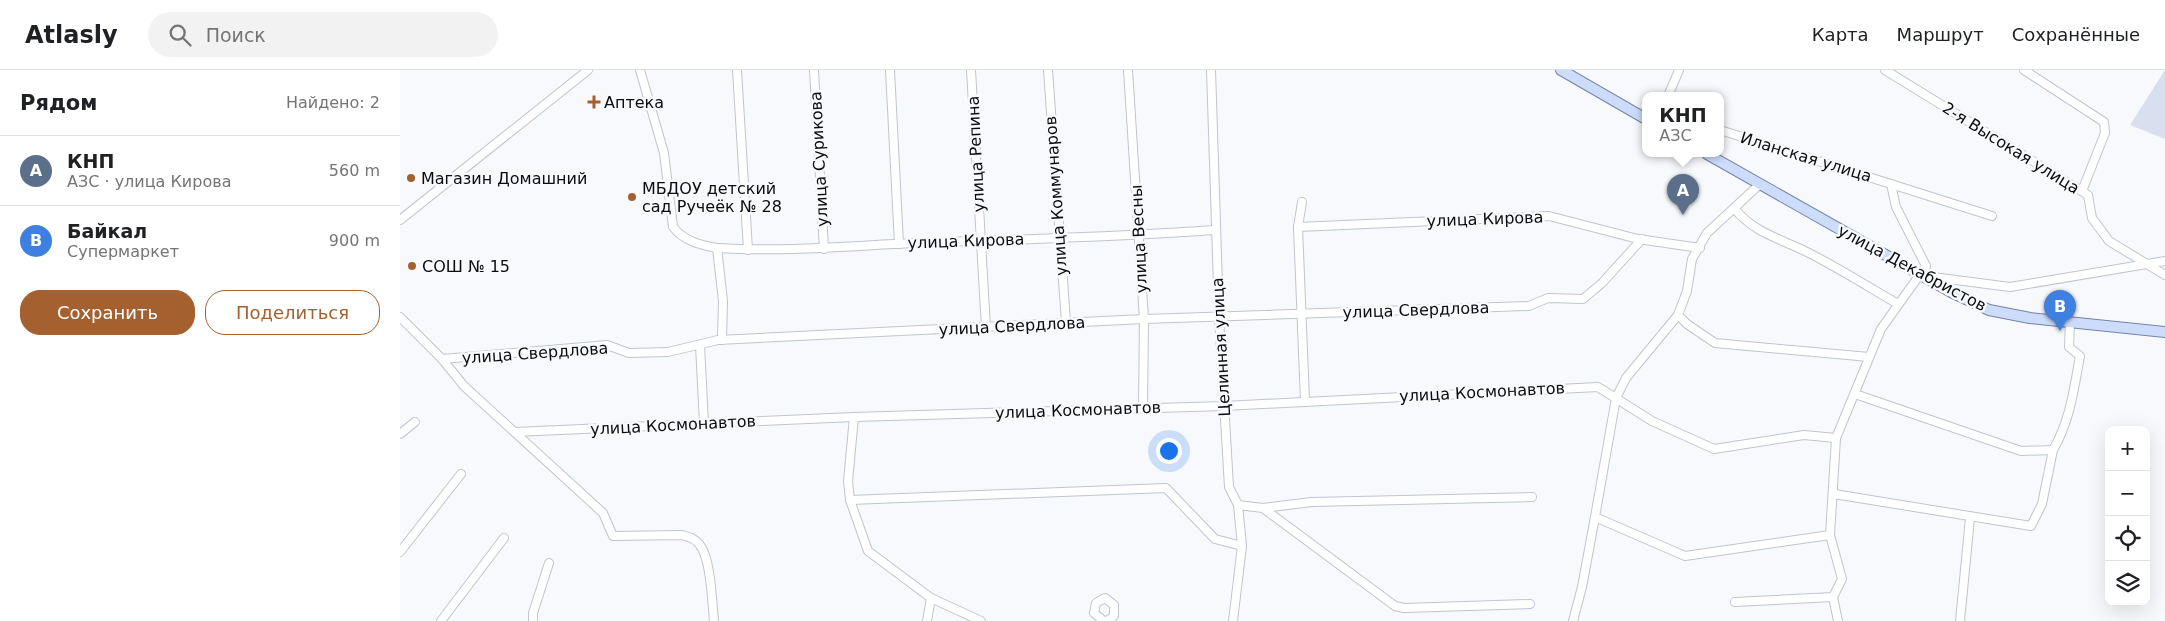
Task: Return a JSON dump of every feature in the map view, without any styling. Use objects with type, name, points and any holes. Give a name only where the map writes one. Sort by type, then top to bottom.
[{"type":"main road","points":[[1561,70],[1642,117]]},
{"type":"main road","name":"улица Декабристов","points":[[1712,157],[1921,275],[1988,310],[2030,318],[2165,332]]},
{"type":"street","points":[[400,220],[588,70]]},
{"type":"street","name":"улица Кирова","points":[[640,70],[664,153],[673,227],[679,235],[688,240],[717,248],[748,250],[824,249],[1058,237],[1139,236],[1215,230]]},
{"type":"street","points":[[737,70],[748,250]]},
{"type":"street","name":"улица Сурикова","points":[[814,70],[824,249]]},
{"type":"street","points":[[890,70],[899,244]]},
{"type":"street","name":"улица Репина","points":[[971,70],[986,328]]},
{"type":"street","name":"улица Коммунаров","points":[[1048,70],[1058,237],[1066,322]]},
{"type":"street","name":"улица Весны","points":[[1128,70],[1144,318],[1143,409]]},
{"type":"street","name":"Целинная улица","points":[[1211,70],[1215,230],[1229,487],[1238,505],[1242,546],[1233,621]]},
{"type":"street","points":[[1670,92],[1679,70]]},
{"type":"street","name":"2-я Высокая улица","points":[[1885,70],[2088,195],[2092,218],[2109,241],[2165,275]]},
{"type":"street","points":[[2024,70],[2104,122],[2105,133],[2082,191]]},
{"type":"street","name":"Иланская улица","points":[[1724,131],[1992,216]]},
{"type":"street","points":[[1573,621],[1582,587],[1616,398],[1626,378],[1678,315],[1687,291],[1692,259],[1707,233],[1760,184]]},
{"type":"street","name":"Иланская улица","points":[[1890,184],[1896,207],[1926,266],[1921,275]]},
{"type":"street","points":[[1302,202],[1298,227],[1305,401]]},
{"type":"street","points":[[1734,208],[1756,230],[1805,251],[1898,304]]},
{"type":"street","name":"улица Кирова","points":[[1298,227],[1549,216],[1642,239],[1700,248]]},
{"type":"street","name":"улица Свердлова","points":[[442,359],[608,345],[629,353],[668,352],[722,340],[986,328],[1144,318],[1529,306],[1548,298],[1583,299],[1602,283],[1642,239]]},
{"type":"street","points":[[717,248],[723,301],[722,340]]},
{"type":"street","points":[[1838,621],[1833,597],[1842,579],[1830,535],[1836,438],[1881,329],[1921,275],[2010,287],[2050,282],[2165,261]]},
{"type":"street","points":[[1678,315],[1687,324],[1715,343],[1869,357]]},
{"type":"street","points":[[400,317],[442,359],[464,386],[603,514],[613,536],[682,535],[693,538],[700,545],[705,555],[714,621]]},
{"type":"street","points":[[1834,494],[1970,518],[2031,526],[2042,504],[2053,450],[2064,432],[2069,414],[2080,356],[2070,347],[2070,322]]},
{"type":"street","points":[[700,345],[704,424]]},
{"type":"street","name":"улица Космонавтов","points":[[515,432],[854,416],[1224,406],[1598,386],[1652,421],[1714,450],[1804,436],[1836,438]]},
{"type":"street","points":[[1855,394],[2021,451],[2053,450]]},
{"type":"street","points":[[854,416],[848,481],[850,500],[868,551],[931,598],[981,621]]},
{"type":"street","points":[[400,434],[415,422]]},
{"type":"street","points":[[400,552],[461,474]]},
{"type":"street","points":[[850,500],[1166,488],[1215,538],[1242,546]]},
{"type":"street","points":[[1238,505],[1264,508],[1312,502],[1532,497]]},
{"type":"street","points":[[1264,508],[1300,537],[1395,606],[1404,608],[1530,604]]},
{"type":"street","points":[[1595,517],[1685,556],[1830,535]]},
{"type":"street","points":[[1960,621],[1970,518]]},
{"type":"street","points":[[441,621],[504,538]]},
{"type":"street","points":[[533,621],[533,613],[549,563]]},
{"type":"street","points":[[1735,602],[1833,597]]},
{"type":"street","points":[[927,621],[931,598]]},
{"type":"shaded area","points":[[2165,70],[2165,139],[2130,125]]},
{"type":"place","name":"Аптека","points":[[594,102]]},
{"type":"place","name":"Магазин Домашний","points":[[411,178]]},
{"type":"place","name":"МБДОУ детский сад Ручеёк № 28","points":[[632,197]]},
{"type":"place","name":"КНП","points":[[1683,215]]},
{"type":"place","name":"СОШ № 15","points":[[412,266]]},
{"type":"place","name":"Байкал","points":[[2060,331]]}]
